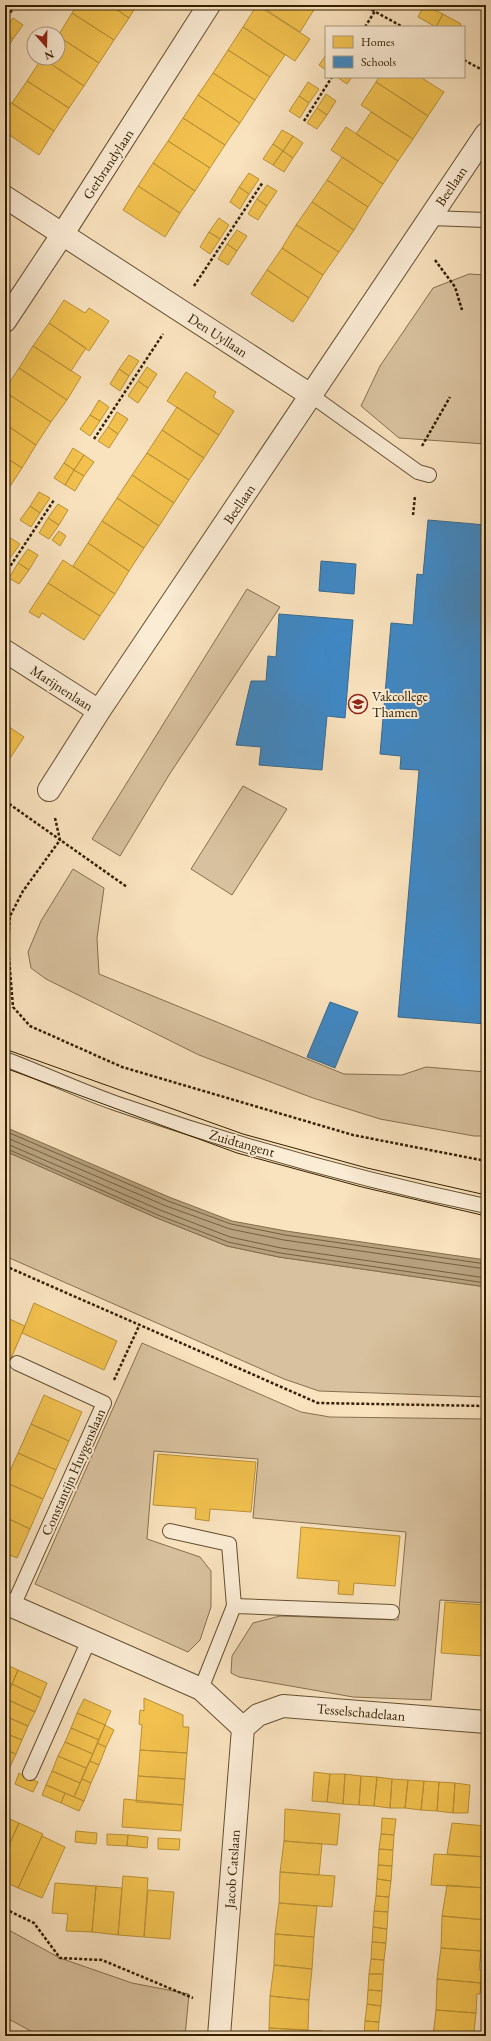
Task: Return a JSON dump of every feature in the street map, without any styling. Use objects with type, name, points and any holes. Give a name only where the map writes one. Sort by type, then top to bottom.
[{"type":"street","name":"Gerbrandylaan","points":[[5,321],[62,235],[209,5]]},
{"type":"street","name":"Beellaan","points":[[49,790],[99,712],[486,134]]},
{"type":"street","name":"Den Uyllaan","points":[[5,197],[312,396]]},
{"type":"street","name":"Marijnenlaan","points":[[5,651],[99,712]]},
{"type":"street","name":"Constantijn Huygenslaan","points":[[9,1605],[201,1689],[243,1728]]},
{"type":"street","name":"Tesselschadelaan","points":[[243,1728],[258,1715],[283,1706],[486,1722]]},
{"type":"street","name":"Jacob Catslaan","points":[[219,2036],[243,1728]]},
{"type":"lane","name":"Beellaan","points":[[430,218],[486,220]]},
{"type":"lane","name":"Den Uyllaan","points":[[312,396],[418,472],[429,475]]},
{"type":"lane","name":"Zuidtangent","points":[[5,1059],[114,1103],[240,1143],[364,1177],[486,1206]]},
{"type":"lane","name":"Constantijn Huygenslaan","points":[[9,1605],[104,1402],[18,1363]]},
{"type":"lane","points":[[170,1531],[229,1544],[234,1606],[201,1689]]},
{"type":"lane","points":[[234,1606],[392,1612]]},
{"type":"lane","points":[[30,1773],[88,1640]]},
{"type":"path","points":[[5,21],[15,5]]},
{"type":"path","points":[[363,5],[401,26]]},
{"type":"path","points":[[365,26],[375,11]]},
{"type":"path","points":[[465,61],[486,72]]},
{"type":"path","points":[[304,121],[331,78]]},
{"type":"path","points":[[418,236],[455,287],[462,310]]},
{"type":"path","points":[[410,466],[450,397]]},
{"type":"path","points":[[5,574],[54,500]]},
{"type":"path","points":[[5,801],[127,887]]},
{"type":"path","points":[[60,840],[23,891],[10,916],[8,945],[13,1007],[30,1026],[122,1067],[354,1135],[486,1161]]},
{"type":"path","points":[[5,1266],[139,1326],[318,1403],[486,1406]]},
{"type":"path","points":[[104,1402],[139,1326]]},
{"type":"path","points":[[5,1909],[34,1923],[60,1958],[102,1960],[221,2010]]},
{"type":"shaded area","points":[[469,274],[486,275],[486,444],[399,438],[361,406],[380,366],[433,288]]},
{"type":"shaded area","points":[[247,589],[280,607],[169,775],[120,856],[92,839]]},
{"type":"shaded area","points":[[243,786],[287,809],[232,895],[191,869]]},
{"type":"shaded area","points":[[73,869],[104,888],[97,938],[99,974],[344,1074],[402,1075],[426,1067],[486,1072],[486,1136],[474,1136],[380,1119],[313,1098],[199,1055],[46,979],[31,968],[28,952],[41,921]]},
{"type":"shaded area","points":[[5,1151],[157,1218],[227,1246],[279,1257],[486,1287],[486,1397],[319,1391],[284,1379],[5,1256]]},
{"type":"shaded area","points":[[142,1343],[301,1412],[330,1417],[486,1419],[486,1603],[440,1600],[431,1700],[353,1697],[239,1677],[231,1673],[232,1656],[253,1623],[280,1616],[398,1620],[406,1532],[253,1518],[258,1459],[154,1451],[147,1539],[200,1557],[211,1571],[211,1607],[200,1640],[188,1652],[35,1584]]},
{"type":"shaded area","points":[[5,1928],[60,1958],[132,1983],[189,1994],[185,2036],[40,2036],[5,2017]]},
{"type":"water","points":[[5,1127],[169,1197],[232,1221],[286,1231],[486,1260],[486,1287],[279,1257],[227,1246],[157,1218],[5,1151]]},
{"type":"building: Homes","points":[[77,5],[110,5],[129,18],[114,40],[72,13]]},
{"type":"building: Homes","points":[[110,5],[137,5],[129,18]]},
{"type":"building: Homes","points":[[257,5],[310,39],[295,61],[243,27]]},
{"type":"building: Homes","points":[[259,5],[317,5],[300,32]]},
{"type":"building: Homes","points":[[424,5],[443,14],[437,26],[418,17]]},
{"type":"building: Homes","points":[[72,13],[114,40],[99,63],[66,41],[66,26],[64,26]]},
{"type":"building: Homes","points":[[443,14],[461,24],[460,26],[437,26]]},
{"type":"building: Homes","points":[[13,18],[23,25],[13,39],[5,34],[5,29]]},
{"type":"building: Homes","points":[[243,27],[285,55],[270,77],[228,50]]},
{"type":"building: Homes","points":[[5,34],[13,39],[5,52]]},
{"type":"building: Homes","points":[[66,41],[99,63],[84,86],[54,66],[66,66]]},
{"type":"building: Homes","points":[[228,50],[270,77],[255,100],[213,73]]},
{"type":"building: Homes","points":[[325,56],[325,69],[319,65]]},
{"type":"building: Homes","points":[[37,66],[54,66],[84,86],[69,108],[27,81]]},
{"type":"building: Homes","points":[[213,73],[255,100],[240,123],[198,95]]},
{"type":"building: Homes","points":[[338,78],[351,78],[347,84]]},
{"type":"building: Homes","points":[[378,78],[422,78],[444,92],[428,116],[376,82]]},
{"type":"building: Homes","points":[[27,81],[69,108],[54,131],[12,103]]},
{"type":"building: Homes","points":[[308,82],[319,89],[309,103],[299,96]]},
{"type":"building: Homes","points":[[376,82],[428,116],[413,139],[361,105]]},
{"type":"building: Homes","points":[[326,94],[336,101],[327,115],[317,108]]},
{"type":"building: Homes","points":[[198,95],[240,123],[225,145],[183,118]]},
{"type":"building: Homes","points":[[299,96],[309,103],[300,118],[289,111]]},
{"type":"building: Homes","points":[[5,99],[54,131],[39,155],[5,132]]},
{"type":"building: Homes","points":[[317,108],[327,115],[317,129],[307,123]]},
{"type":"building: Homes","points":[[371,112],[413,139],[398,161],[356,134]]},
{"type":"building: Homes","points":[[183,118],[225,145],[210,168],[168,141]]},
{"type":"building: Homes","points":[[346,127],[398,161],[383,184],[331,150]]},
{"type":"building: Homes","points":[[282,130],[293,136],[283,151],[273,144]]},
{"type":"building: Homes","points":[[293,136],[303,143],[293,158],[283,151]]},
{"type":"building: Homes","points":[[168,141],[210,168],[195,191],[153,163]]},
{"type":"building: Homes","points":[[273,144],[283,151],[273,165],[263,159]]},
{"type":"building: Homes","points":[[283,151],[293,158],[284,172],[273,165]]},
{"type":"building: Homes","points":[[342,157],[383,184],[368,207],[327,180]]},
{"type":"building: Homes","points":[[153,163],[195,191],[180,213],[138,186]]},
{"type":"building: Homes","points":[[249,173],[259,179],[249,194],[239,187]]},
{"type":"building: Homes","points":[[327,180],[368,207],[354,230],[312,202]]},
{"type":"building: Homes","points":[[267,185],[277,191],[267,206],[257,199]]},
{"type":"building: Homes","points":[[138,186],[180,213],[165,237],[123,210]]},
{"type":"building: Homes","points":[[239,187],[249,194],[240,209],[230,202]]},
{"type":"building: Homes","points":[[257,199],[267,206],[258,220],[248,214]]},
{"type":"building: Homes","points":[[312,202],[354,230],[339,252],[296,225]]},
{"type":"building: Homes","points":[[219,218],[229,225],[220,239],[209,232]]},
{"type":"building: Homes","points":[[296,225],[339,252],[323,275],[282,248]]},
{"type":"building: Homes","points":[[237,230],[247,236],[237,251],[227,244]]},
{"type":"building: Homes","points":[[209,232],[220,239],[210,254],[200,247]]},
{"type":"building: Homes","points":[[227,244],[237,251],[228,265],[218,259]]},
{"type":"building: Homes","points":[[282,248],[323,275],[309,298],[267,270]]},
{"type":"building: Homes","points":[[267,270],[309,298],[293,322],[251,294]]},
{"type":"building: Homes","points":[[64,300],[85,313],[89,308],[109,321],[89,351],[49,323]]},
{"type":"building: Homes","points":[[49,323],[86,348],[71,371],[33,346]]},
{"type":"building: Homes","points":[[33,346],[81,377],[67,400],[19,368]]},
{"type":"building: Homes","points":[[129,355],[139,361],[129,376],[119,369]]},
{"type":"building: Homes","points":[[147,367],[157,374],[148,388],[138,381]]},
{"type":"building: Homes","points":[[19,368],[67,400],[51,422],[5,392],[5,389]]},
{"type":"building: Homes","points":[[119,369],[129,376],[120,391],[110,384]]},
{"type":"building: Homes","points":[[186,372],[216,392],[213,397],[234,411],[219,435],[167,401]]},
{"type":"building: Homes","points":[[138,381],[148,388],[138,403],[128,396]]},
{"type":"building: Homes","points":[[5,392],[51,422],[36,445],[5,424]]},
{"type":"building: Homes","points":[[99,400],[109,407],[100,421],[90,415]]},
{"type":"building: Homes","points":[[177,407],[219,435],[204,458],[162,430]]},
{"type":"building: Homes","points":[[117,412],[128,419],[118,434],[108,427]]},
{"type":"building: Homes","points":[[90,415],[100,421],[90,436],[80,429]]},
{"type":"building: Homes","points":[[5,424],[36,445],[22,468],[5,457]]},
{"type":"building: Homes","points":[[108,427],[118,434],[109,448],[98,441]]},
{"type":"building: Homes","points":[[162,430],[204,458],[189,480],[147,453]]},
{"type":"building: Homes","points":[[73,448],[84,455],[74,470],[64,463]]},
{"type":"building: Homes","points":[[147,453],[189,480],[174,503],[132,475]]},
{"type":"building: Homes","points":[[84,455],[94,462],[84,476],[74,470]]},
{"type":"building: Homes","points":[[5,457],[22,468],[7,491],[5,490]]},
{"type":"building: Homes","points":[[64,463],[74,470],[65,485],[54,478]]},
{"type":"building: Homes","points":[[74,470],[84,476],[75,491],[65,485]]},
{"type":"building: Homes","points":[[132,475],[174,503],[159,526],[117,498]]},
{"type":"building: Homes","points":[[39,492],[50,498],[40,513],[30,506]]},
{"type":"building: Homes","points":[[117,498],[159,526],[144,548],[102,521]]},
{"type":"building: Homes","points":[[58,504],[68,510],[59,525],[48,518]]},
{"type":"building: Homes","points":[[30,506],[40,513],[31,527],[20,520]]},
{"type":"building: Homes","points":[[48,518],[59,525],[49,539],[39,533]]},
{"type":"building: Homes","points":[[102,521],[144,548],[129,571],[88,543]]},
{"type":"building: Homes","points":[[59,531],[66,536],[60,546],[52,540]]},
{"type":"building: Homes","points":[[9,537],[20,544],[10,558],[5,555],[5,544]]},
{"type":"building: Homes","points":[[88,543],[129,571],[115,594],[73,566]]},
{"type":"building: Homes","points":[[28,549],[38,555],[29,570],[18,563]]},
{"type":"building: Homes","points":[[5,555],[10,558],[5,566]]},
{"type":"building: Homes","points":[[63,560],[115,594],[100,616],[48,583]]},
{"type":"building: Homes","points":[[18,563],[29,570],[19,584],[9,578]]},
{"type":"building: Homes","points":[[48,583],[100,616],[84,640],[42,613],[39,618],[29,612]]},
{"type":"building: Homes","points":[[5,724],[24,737],[5,766]]},
{"type":"building: Homes","points":[[34,1303],[117,1341],[104,1370],[22,1333]]},
{"type":"building: Homes","points":[[5,1317],[25,1326],[9,1363],[5,1361]]},
{"type":"building: Homes","points":[[44,1395],[82,1412],[69,1441],[31,1424]]},
{"type":"building: Homes","points":[[31,1424],[69,1441],[56,1470],[18,1453]]},
{"type":"building: Homes","points":[[18,1453],[56,1470],[43,1499],[5,1482]]},
{"type":"building: Homes","points":[[158,1454],[256,1462],[251,1512],[210,1509],[209,1521],[195,1519],[196,1508],[153,1505]]},
{"type":"building: Homes","points":[[5,1482],[43,1499],[30,1529],[5,1517]]},
{"type":"building: Homes","points":[[5,1517],[30,1529],[17,1558],[5,1553]]},
{"type":"building: Homes","points":[[301,1527],[400,1536],[395,1586],[354,1583],[353,1595],[338,1594],[339,1581],[297,1578]]},
{"type":"building: Homes","points":[[445,1602],[486,1605],[486,1668],[482,1668],[483,1656],[441,1653]]},
{"type":"building: Homes","points":[[5,1664],[18,1670],[12,1684],[5,1681]]},
{"type":"building: Homes","points":[[18,1670],[47,1683],[41,1698],[12,1684]]},
{"type":"building: Homes","points":[[5,1681],[12,1684],[6,1699],[5,1699]]},
{"type":"building: Homes","points":[[12,1684],[41,1698],[35,1712],[6,1699]]},
{"type":"building: Homes","points":[[144,1698],[183,1715],[183,1727],[189,1727],[187,1753],[140,1750],[142,1725],[139,1724],[140,1710],[144,1711]]},
{"type":"building: Homes","points":[[6,1699],[35,1712],[28,1726],[5,1716]]},
{"type":"building: Homes","points":[[84,1699],[111,1711],[105,1725],[77,1713]]},
{"type":"building: Homes","points":[[77,1713],[105,1725],[99,1740],[71,1728]]},
{"type":"building: Homes","points":[[5,1716],[28,1726],[22,1740],[5,1733]]},
{"type":"building: Homes","points":[[105,1725],[114,1730],[106,1747],[97,1743]]},
{"type":"building: Homes","points":[[71,1728],[99,1740],[93,1754],[65,1742]]},
{"type":"building: Homes","points":[[5,1733],[22,1740],[16,1754],[5,1750]]},
{"type":"building: Homes","points":[[65,1742],[93,1754],[86,1768],[58,1756]]},
{"type":"building: Homes","points":[[97,1743],[106,1747],[99,1765],[90,1761]]},
{"type":"building: Homes","points":[[5,1750],[16,1754],[9,1769],[5,1767]]},
{"type":"building: Homes","points":[[140,1750],[187,1753],[185,1779],[138,1776]]},
{"type":"building: Homes","points":[[58,1756],[86,1768],[80,1783],[52,1771]]},
{"type":"building: Homes","points":[[90,1761],[99,1765],[91,1783],[82,1779]]},
{"type":"building: Homes","points":[[52,1771],[80,1783],[74,1797],[46,1785]]},
{"type":"building: Homes","points":[[314,1772],[330,1774],[327,1802],[312,1801]]},
{"type":"building: Homes","points":[[19,1773],[38,1782],[33,1792],[15,1784]]},
{"type":"building: Homes","points":[[330,1774],[345,1774],[343,1804],[327,1802]]},
{"type":"building: Homes","points":[[345,1774],[361,1776],[359,1805],[343,1804]]},
{"type":"building: Homes","points":[[138,1776],[185,1779],[183,1805],[136,1802]]},
{"type":"building: Homes","points":[[361,1776],[377,1777],[374,1806],[359,1805]]},
{"type":"building: Homes","points":[[377,1777],[392,1779],[390,1808],[374,1806]]},
{"type":"building: Homes","points":[[82,1779],[91,1783],[84,1801],[74,1797]]},
{"type":"building: Homes","points":[[392,1779],[408,1780],[405,1808],[390,1808]]},
{"type":"building: Homes","points":[[408,1780],[424,1781],[421,1810],[405,1808]]},
{"type":"building: Homes","points":[[424,1781],[439,1782],[437,1811],[421,1810]]},
{"type":"building: Homes","points":[[439,1782],[455,1783],[453,1813],[437,1811]]},
{"type":"building: Homes","points":[[455,1783],[470,1785],[468,1813],[453,1813]]},
{"type":"building: Homes","points":[[46,1785],[65,1793],[61,1803],[42,1795]]},
{"type":"building: Homes","points":[[65,1793],[84,1801],[79,1811],[61,1803]]},
{"type":"building: Homes","points":[[124,1799],[183,1805],[181,1831],[122,1827]]},
{"type":"building: Homes","points":[[285,1809],[340,1814],[337,1845],[284,1841]]},
{"type":"building: Homes","points":[[5,1817],[19,1823],[5,1854]]},
{"type":"building: Homes","points":[[382,1818],[396,1819],[394,1835],[381,1834]]},
{"type":"building: Homes","points":[[19,1823],[43,1834],[18,1888],[5,1882],[5,1854]]},
{"type":"building: Homes","points":[[452,1823],[486,1826],[486,1857],[447,1854]]},
{"type":"building: Homes","points":[[76,1831],[97,1833],[96,1844],[75,1842]]},
{"type":"building: Homes","points":[[107,1834],[128,1835],[127,1846],[107,1845]]},
{"type":"building: Homes","points":[[381,1834],[394,1835],[393,1850],[379,1849]]},
{"type":"building: Homes","points":[[128,1835],[148,1837],[147,1848],[127,1846]]},
{"type":"building: Homes","points":[[42,1836],[65,1847],[42,1898],[18,1888]]},
{"type":"building: Homes","points":[[158,1838],[180,1839],[179,1850],[158,1849]]},
{"type":"building: Homes","points":[[284,1841],[322,1844],[319,1875],[280,1872]]},
{"type":"building: Homes","points":[[379,1849],[393,1850],[392,1866],[378,1865]]},
{"type":"building: Homes","points":[[434,1854],[486,1857],[486,1888],[431,1885]]},
{"type":"building: Homes","points":[[378,1865],[392,1866],[391,1881],[377,1879]]},
{"type":"building: Homes","points":[[280,1872],[335,1876],[332,1907],[279,1903]]},
{"type":"building: Homes","points":[[123,1876],[148,1878],[144,1937],[118,1935]]},
{"type":"building: Homes","points":[[377,1879],[391,1881],[389,1897],[376,1896]]},
{"type":"building: Homes","points":[[55,1883],[96,1886],[92,1932],[66,1931],[68,1914],[52,1913]]},
{"type":"building: Homes","points":[[447,1885],[486,1888],[484,1907],[486,1907],[486,1920],[442,1916]]},
{"type":"building: Homes","points":[[96,1886],[122,1888],[118,1935],[92,1932]]},
{"type":"building: Homes","points":[[148,1890],[174,1892],[170,1939],[144,1937]]},
{"type":"building: Homes","points":[[376,1896],[389,1897],[388,1912],[374,1911]]},
{"type":"building: Homes","points":[[279,1903],[317,1906],[314,1937],[275,1934]]},
{"type":"building: Homes","points":[[374,1911],[388,1912],[387,1929],[373,1927]]},
{"type":"building: Homes","points":[[442,1916],[486,1920],[485,1932],[482,1932],[481,1951],[441,1948]]},
{"type":"building: Homes","points":[[373,1927],[387,1929],[386,1943],[372,1942]]},
{"type":"building: Homes","points":[[275,1934],[314,1937],[312,1969],[274,1965]]},
{"type":"building: Homes","points":[[372,1942],[386,1943],[384,1960],[371,1959]]},
{"type":"building: Homes","points":[[441,1948],[481,1951],[479,1970],[482,1971],[481,1983],[437,1979]]},
{"type":"building: Homes","points":[[371,1959],[384,1960],[383,1974],[369,1974]]},
{"type":"building: Homes","points":[[274,1965],[312,1969],[309,2000],[270,1996]]},
{"type":"building: Homes","points":[[369,1974],[383,1974],[382,1991],[368,1990]]},
{"type":"building: Homes","points":[[437,1979],[481,1983],[480,1994],[477,1994],[476,2013],[436,2010]]},
{"type":"building: Homes","points":[[368,1990],[382,1991],[381,2006],[367,2004]]},
{"type":"building: Homes","points":[[270,1996],[309,2000],[308,2030],[269,2028]]},
{"type":"building: Homes","points":[[367,2004],[381,2006],[379,2022],[365,2021]]},
{"type":"building: Homes","points":[[436,2010],[476,2013],[474,2033],[477,2033],[477,2036],[433,2036]]},
{"type":"building: Homes","points":[[365,2021],[379,2022],[378,2036],[364,2035]]},
{"type":"building: Homes","points":[[269,2028],[323,2031],[323,2036],[269,2036]]},
{"type":"building: Schools","points":[[428,520],[486,525],[486,1024],[398,1017],[419,770],[400,769],[401,756],[380,754],[391,623],[413,625],[417,574],[423,575]]},
{"type":"building: Schools","points":[[321,561],[356,564],[354,594],[319,591]]},
{"type":"building: Schools","points":[[279,614],[353,620],[345,718],[327,716],[322,770],[259,765],[261,747],[236,745],[251,681],[266,681],[268,656],[276,657]]},
{"type":"building: Schools","points":[[330,1002],[358,1012],[335,1068],[307,1057]]},
{"type":"tram line","points":[[5,1049],[243,1134],[367,1168],[486,1195]]},
{"type":"tram line","points":[[5,1068],[237,1153],[362,1187],[486,1216]]},
{"type":"place","name":"Vakcollege Thamen","points":[[358,704]]}]
